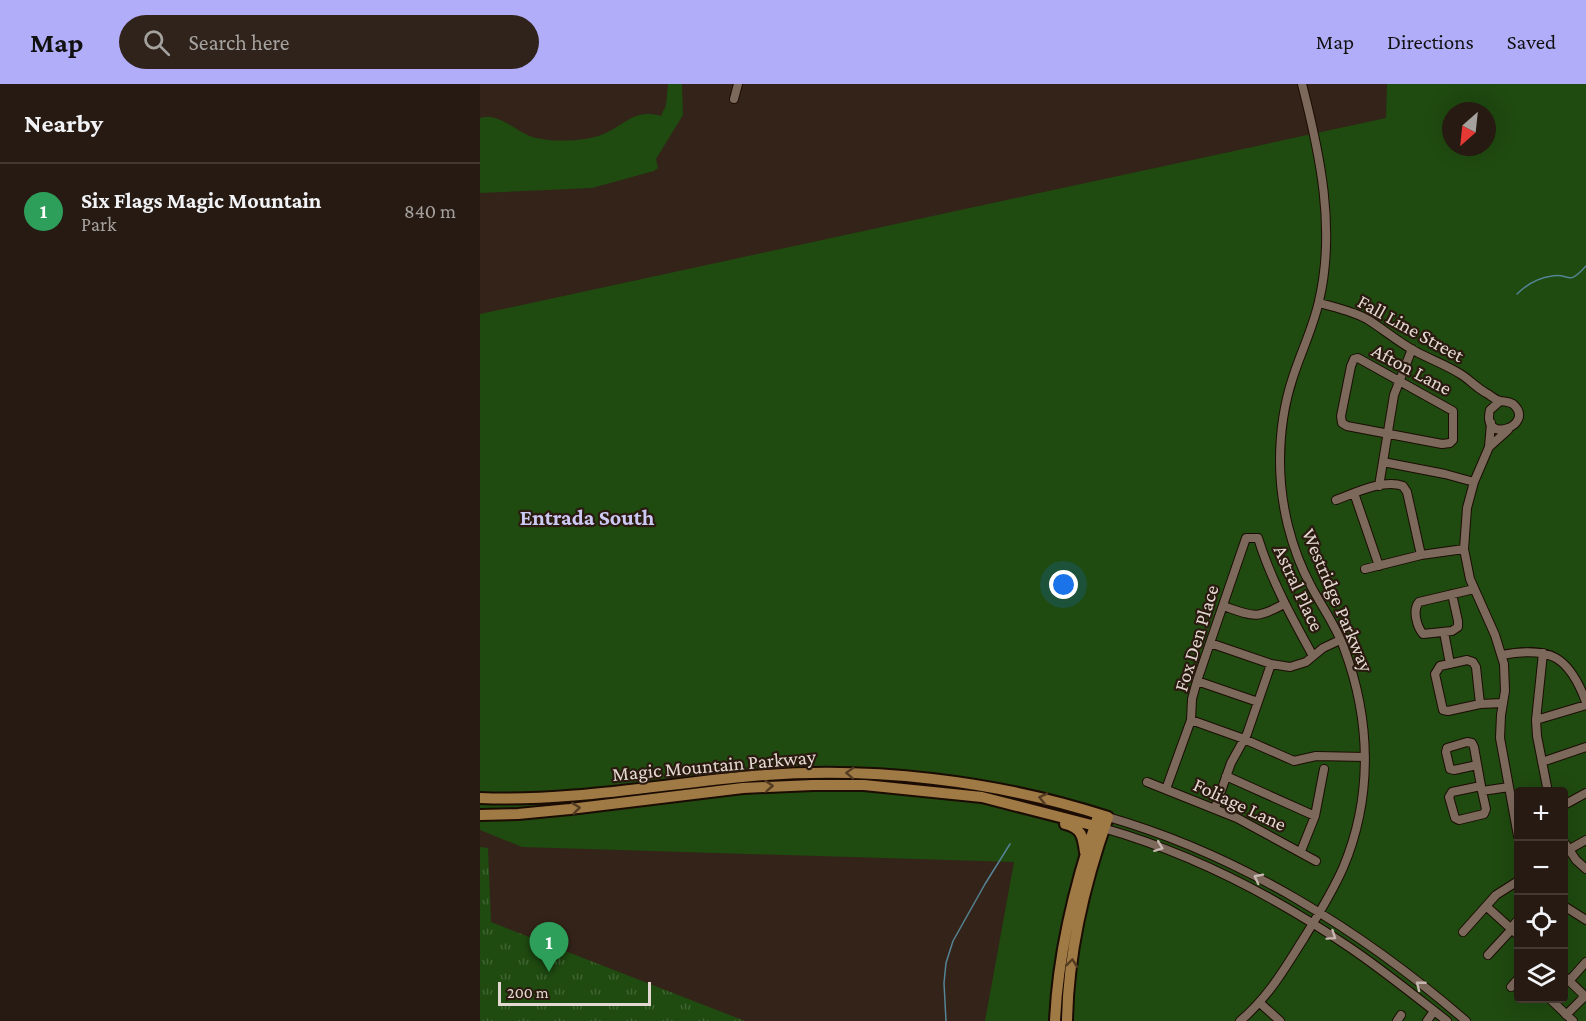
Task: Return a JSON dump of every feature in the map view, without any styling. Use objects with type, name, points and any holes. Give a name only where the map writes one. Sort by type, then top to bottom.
[{"type":"main road","name":"Magic Mountain Parkway","points":[[480,798],[518,799],[567,796],[751,776],[839,773],[900,776],[987,787],[1056,801],[1103,815]]},
{"type":"main road","name":"Magic Mountain Parkway","points":[[480,815],[518,814],[726,789],[864,785],[967,795],[1099,827]]},
{"type":"main road","points":[[1046,813],[1058,822],[1075,827],[1081,832],[1085,852]]},
{"type":"main road","points":[[1067,1021],[1069,982],[1078,926],[1103,815]]},
{"type":"main road","points":[[1055,1021],[1066,936],[1085,852],[1099,827]]},
{"type":"street","points":[[734,99],[738,84]]},
{"type":"street","name":"Westridge Parkway","points":[[1240,1021],[1260,1003],[1273,986],[1319,913],[1343,867],[1353,840],[1363,797],[1364,723],[1359,696],[1340,640],[1311,587],[1298,557],[1286,515],[1281,481],[1282,429],[1289,391],[1319,303],[1326,262],[1326,209],[1302,84]]},
{"type":"street","name":"Fall Line Street","points":[[1319,303],[1365,318],[1412,349],[1456,371],[1482,391],[1500,401]]},
{"type":"street","points":[[1379,486],[1394,395],[1412,349]]},
{"type":"street","name":"Afton Lane","points":[[1354,359],[1362,359],[1399,380],[1453,411],[1454,437],[1450,443],[1442,444],[1387,434],[1342,423],[1341,416],[1354,359]]},
{"type":"street","points":[[1482,391],[1490,410],[1489,447],[1474,482],[1464,520],[1464,549],[1474,589],[1502,656],[1505,679],[1500,738],[1514,814]]},
{"type":"street","points":[[1489,447],[1516,423],[1518,414],[1510,402],[1500,401],[1490,410]]},
{"type":"street","points":[[1491,423],[1498,429],[1508,429]]},
{"type":"street","points":[[1383,462],[1474,482]]},
{"type":"street","points":[[1336,500],[1379,486],[1396,484],[1403,486],[1407,492],[1421,555]]},
{"type":"street","points":[[1354,493],[1379,566]]},
{"type":"street","name":"Fox Den Place","points":[[1166,789],[1191,720],[1192,699],[1210,643],[1246,538],[1252,538]]},
{"type":"street","name":"Astral Place","points":[[1252,538],[1258,538],[1284,604],[1313,656]]},
{"type":"street","points":[[1365,569],[1421,555],[1464,549]]},
{"type":"street","points":[[1452,594],[1459,624],[1456,629],[1427,635],[1422,633],[1415,608],[1419,602],[1452,594],[1474,589]]},
{"type":"street","points":[[1223,606],[1253,616],[1261,616],[1284,604]]},
{"type":"street","points":[[1444,632],[1450,664]]},
{"type":"street","points":[[1210,643],[1271,664],[1290,667],[1306,662],[1323,648],[1340,640]]},
{"type":"street","points":[[1502,656],[1524,651],[1543,653],[1562,662],[1576,678],[1586,704],[1536,720]]},
{"type":"street","points":[[1543,653],[1536,720],[1547,787]]},
{"type":"street","points":[[1480,704],[1475,664],[1467,660],[1440,666],[1436,671],[1443,710],[1480,704],[1503,704]]},
{"type":"street","points":[[1215,808],[1235,753],[1244,739],[1271,664]]},
{"type":"street","points":[[1197,681],[1258,702]]},
{"type":"street","points":[[1191,720],[1244,739],[1294,761],[1316,756],[1365,757]]},
{"type":"street","points":[[1477,765],[1450,769],[1447,748],[1467,742],[1472,743],[1477,765],[1482,788],[1486,809],[1484,814],[1458,820],[1455,818],[1450,793],[1482,788],[1509,787]]},
{"type":"street","points":[[1542,762],[1586,747]]},
{"type":"street","points":[[1301,851],[1315,816],[1324,769]]},
{"type":"street","points":[[1226,776],[1315,816]]},
{"type":"street","name":"Foliage Lane","points":[[1147,782],[1215,808],[1301,851],[1316,861]]},
{"type":"street","points":[[1568,802],[1586,793]]},
{"type":"street","name":"Magic Mountain Parkway","points":[[1103,815],[1152,832],[1222,861],[1273,886],[1376,951],[1466,1021]]},
{"type":"street","name":"Magic Mountain Parkway","points":[[1099,827],[1145,842],[1229,877],[1313,923],[1373,964],[1447,1021]]},
{"type":"street","points":[[1586,840],[1568,850],[1586,869]]},
{"type":"street","points":[[1463,932],[1501,891],[1514,883]]},
{"type":"street","points":[[1486,906],[1514,930],[1488,955]]},
{"type":"street","points":[[1568,909],[1586,920]]},
{"type":"street","points":[[1568,977],[1586,962]]},
{"type":"street","points":[[1566,1015],[1585,997],[1568,981]]},
{"type":"street","points":[[1511,987],[1514,984]]},
{"type":"street","points":[[1260,1003],[1280,1021]]},
{"type":"street","points":[[1553,1003],[1573,1021]]},
{"type":"street","points":[[1427,1021],[1434,1011]]},
{"type":"green space","points":[[668,84],[682,84],[683,115],[656,159],[658,168],[654,171],[592,188],[480,193],[480,118],[501,120],[536,138],[561,141],[581,140],[606,133],[644,114],[661,116],[666,105]]},
{"type":"green space","points":[[1387,84],[1586,84],[1586,1021],[985,1021],[1014,862],[522,847],[480,830],[480,314],[1386,118]]},
{"type":"green space","points":[[480,847],[488,848],[491,922],[745,1021],[480,1021]]},
{"type":"waterway","points":[[1517,294],[1529,284],[1542,278],[1552,276],[1572,278],[1586,266]]},
{"type":"waterway","points":[[946,1021],[944,983],[946,963],[953,941],[1010,844]]},
{"type":"place","name":"Six Flags Magic Mountain","points":[[549,972]]},
{"type":"district","name":"Entrada South","points":[[587,517]]}]
